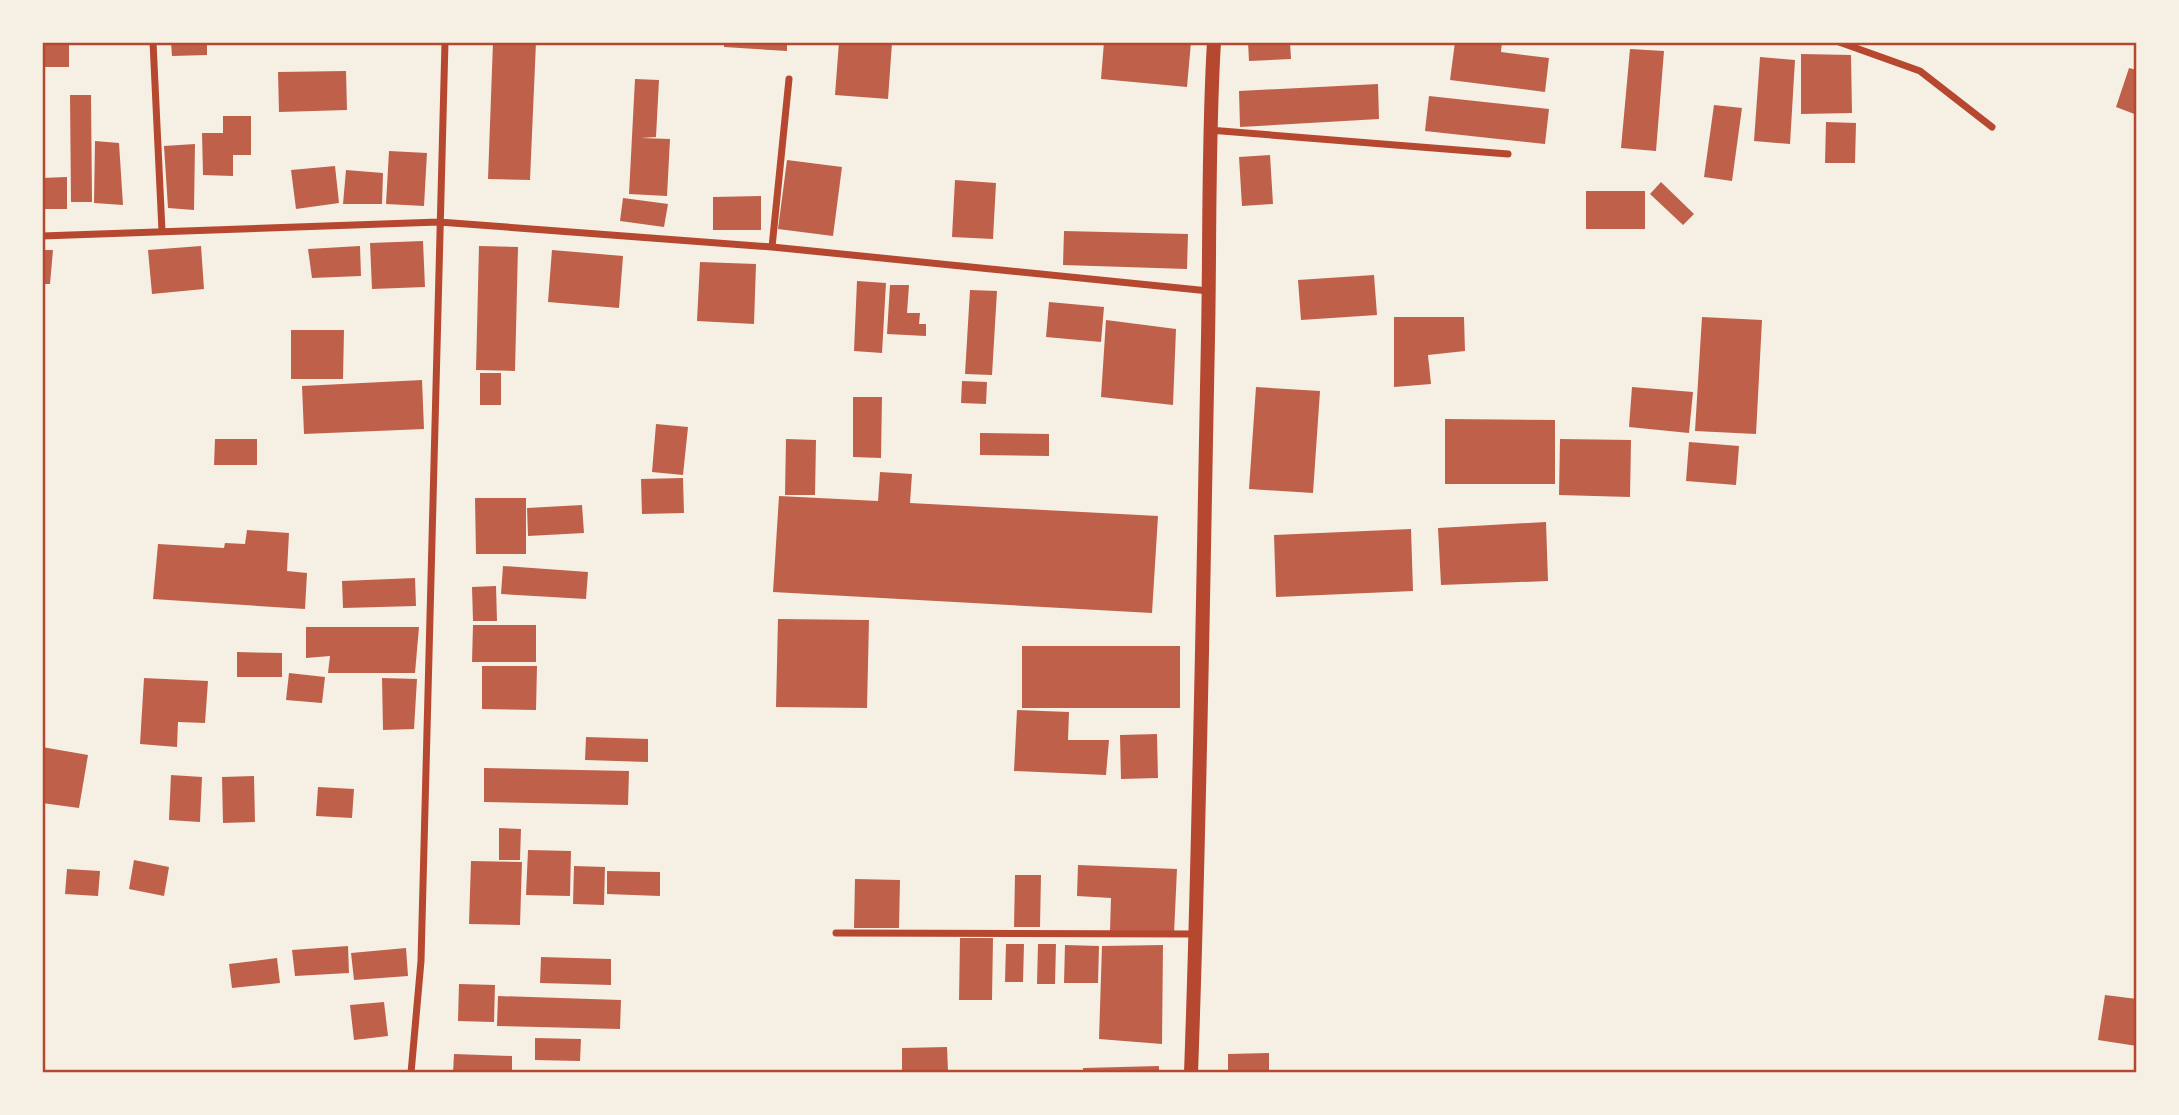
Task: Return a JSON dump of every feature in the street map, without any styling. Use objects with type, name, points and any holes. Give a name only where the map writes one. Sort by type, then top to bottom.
[{"type":"main road","points":[[1191,1073],[1209,291],[1209,130],[1214,42]]},
{"type":"street","points":[[153,42],[162,231]]},
{"type":"street","points":[[411,1073],[421,961],[445,42]]},
{"type":"street","points":[[1839,42],[1920,71],[1992,127]]},
{"type":"street","points":[[772,247],[789,79]]},
{"type":"street","points":[[1209,130],[1508,154]]},
{"type":"street","points":[[42,236],[439,222],[772,247],[1209,291]]},
{"type":"street","points":[[836,933],[1196,934]]},
{"type":"building","points":[[42,42],[69,42],[69,67],[42,67]]},
{"type":"building","points":[[171,42],[207,42],[207,55],[172,56]]},
{"type":"building","points":[[493,42],[536,42],[530,180],[488,179]]},
{"type":"building","points":[[724,42],[787,42],[787,51],[724,47]]},
{"type":"building","points":[[839,42],[892,43],[888,99],[835,95]]},
{"type":"building","points":[[1104,42],[1191,42],[1187,87],[1101,79]]},
{"type":"building","points":[[1248,42],[1290,42],[1291,59],[1249,61]]},
{"type":"building","points":[[1455,42],[1502,42],[1501,52],[1549,58],[1545,92],[1450,80]]},
{"type":"building","points":[[1630,49],[1664,51],[1656,151],[1621,148]]},
{"type":"building","points":[[1801,54],[1851,55],[1852,113],[1801,114]]},
{"type":"building","points":[[1760,57],[1795,60],[1790,144],[1754,141]]},
{"type":"building","points":[[2129,68],[2137,70],[2137,115],[2116,107]]},
{"type":"building","points":[[346,71],[347,110],[279,112],[278,72]]},
{"type":"building","points":[[635,79],[659,80],[656,137],[641,138],[670,139],[667,196],[629,194]]},
{"type":"building","points":[[1378,84],[1379,119],[1240,127],[1239,91]]},
{"type":"building","points":[[70,95],[91,95],[92,202],[71,202]]},
{"type":"building","points":[[1429,96],[1549,109],[1545,144],[1425,131]]},
{"type":"building","points":[[1714,105],[1742,108],[1732,181],[1704,177]]},
{"type":"building","points":[[223,116],[251,116],[251,155],[233,155],[233,176],[203,175],[202,133],[223,133]]},
{"type":"building","points":[[1826,122],[1856,123],[1855,163],[1825,163]]},
{"type":"building","points":[[95,141],[119,143],[123,205],[94,203]]},
{"type":"building","points":[[195,144],[194,210],[168,208],[164,146]]},
{"type":"building","points":[[389,151],[427,153],[424,206],[386,204]]},
{"type":"building","points":[[1270,155],[1273,204],[1242,206],[1239,157]]},
{"type":"building","points":[[787,160],[842,167],[833,236],[778,229]]},
{"type":"building","points":[[335,166],[339,203],[296,209],[291,170]]},
{"type":"building","points":[[346,170],[383,173],[382,204],[343,204]]},
{"type":"building","points":[[67,177],[67,209],[42,209],[42,178]]},
{"type":"building","points":[[955,180],[996,183],[993,239],[952,237]]},
{"type":"building","points":[[1661,182],[1694,214],[1683,225],[1650,194]]},
{"type":"building","points":[[1586,191],[1645,191],[1645,229],[1586,229]]},
{"type":"building","points":[[761,196],[761,230],[713,230],[713,197]]},
{"type":"building","points":[[623,198],[668,204],[664,227],[620,221]]},
{"type":"building","points":[[1064,231],[1188,234],[1187,269],[1063,265]]},
{"type":"building","points":[[423,241],[425,287],[372,289],[370,243]]},
{"type":"building","points":[[201,246],[204,289],[152,294],[148,250]]},
{"type":"building","points":[[360,246],[361,276],[312,278],[308,249]]},
{"type":"building","points":[[479,246],[518,247],[515,371],[476,370]]},
{"type":"building","points":[[42,250],[53,250],[50,284],[42,284]]},
{"type":"building","points":[[552,250],[623,256],[619,308],[548,302]]},
{"type":"building","points":[[700,262],[756,264],[754,324],[697,321]]},
{"type":"building","points":[[1374,275],[1377,315],[1301,320],[1298,280]]},
{"type":"building","points":[[857,281],[886,283],[882,353],[854,351]]},
{"type":"building","points":[[890,285],[909,285],[907,313],[920,313],[919,324],[926,324],[926,336],[887,334]]},
{"type":"building","points":[[970,290],[997,291],[992,375],[965,374]]},
{"type":"building","points":[[1049,302],[1104,307],[1101,342],[1046,337]]},
{"type":"building","points":[[1394,317],[1464,317],[1465,351],[1428,355],[1431,384],[1394,387]]},
{"type":"building","points":[[1702,317],[1762,320],[1756,434],[1695,431]]},
{"type":"building","points":[[1106,320],[1176,329],[1173,405],[1101,397]]},
{"type":"building","points":[[291,330],[344,330],[343,379],[291,379]]},
{"type":"building","points":[[480,373],[501,373],[501,405],[480,405]]},
{"type":"building","points":[[422,380],[424,429],[304,434],[302,386]]},
{"type":"building","points":[[962,381],[987,382],[986,404],[961,403]]},
{"type":"building","points":[[1256,387],[1320,391],[1313,493],[1249,489]]},
{"type":"building","points":[[1632,387],[1693,392],[1689,433],[1629,427]]},
{"type":"building","points":[[853,397],[882,397],[881,458],[853,457]]},
{"type":"building","points":[[1445,419],[1555,420],[1555,484],[1445,484]]},
{"type":"building","points":[[656,424],[688,427],[683,475],[652,472]]},
{"type":"building","points":[[980,433],[1049,434],[1049,456],[980,455]]},
{"type":"building","points":[[215,439],[257,439],[257,465],[214,465]]},
{"type":"building","points":[[786,439],[816,440],[815,495],[785,495]]},
{"type":"building","points":[[1560,439],[1631,440],[1630,497],[1559,495]]},
{"type":"building","points":[[1689,442],[1739,446],[1736,485],[1686,481]]},
{"type":"building","points":[[880,472],[912,474],[910,503],[1158,516],[1152,613],[773,592],[779,496],[878,501]]},
{"type":"building","points":[[683,478],[684,513],[642,514],[641,479]]},
{"type":"building","points":[[475,498],[526,498],[526,554],[476,554]]},
{"type":"building","points":[[582,505],[584,533],[528,536],[527,508]]},
{"type":"building","points":[[1546,522],[1548,581],[1441,585],[1438,528]]},
{"type":"building","points":[[1411,529],[1413,591],[1276,597],[1274,535]]},
{"type":"building","points":[[247,530],[289,533],[287,571],[307,573],[305,609],[153,599],[158,544],[224,548],[225,543],[245,544]]},
{"type":"building","points":[[503,566],[588,572],[586,599],[501,594]]},
{"type":"building","points":[[415,578],[416,606],[343,608],[342,581]]},
{"type":"building","points":[[496,586],[497,621],[473,621],[472,587]]},
{"type":"building","points":[[778,619],[869,620],[867,708],[776,707]]},
{"type":"building","points":[[473,625],[536,625],[536,662],[472,662]]},
{"type":"building","points":[[306,627],[419,627],[415,673],[328,673],[330,656],[306,658]]},
{"type":"building","points":[[1022,646],[1180,646],[1180,708],[1022,708]]},
{"type":"building","points":[[237,652],[282,653],[282,677],[237,677]]},
{"type":"building","points":[[482,666],[537,666],[536,710],[482,709]]},
{"type":"building","points":[[289,673],[325,677],[322,703],[286,700]]},
{"type":"building","points":[[144,678],[208,681],[205,723],[178,722],[177,747],[140,744]]},
{"type":"building","points":[[382,678],[417,679],[414,729],[383,730]]},
{"type":"building","points":[[1017,710],[1069,712],[1068,740],[1109,740],[1106,775],[1014,771]]},
{"type":"building","points":[[1157,734],[1158,778],[1121,779],[1120,735]]},
{"type":"building","points":[[586,737],[648,739],[648,762],[585,760]]},
{"type":"building","points":[[42,747],[88,755],[79,808],[42,803]]},
{"type":"building","points":[[484,768],[629,771],[628,805],[484,802]]},
{"type":"building","points":[[171,775],[202,777],[200,822],[169,820]]},
{"type":"building","points":[[254,776],[255,822],[223,823],[222,777]]},
{"type":"building","points":[[318,787],[354,789],[352,818],[316,816]]},
{"type":"building","points":[[499,828],[521,829],[520,860],[499,860]]},
{"type":"building","points":[[528,850],[571,851],[570,896],[526,895]]},
{"type":"building","points":[[134,860],[169,867],[164,896],[129,889]]},
{"type":"building","points":[[471,861],[522,862],[520,925],[469,924]]},
{"type":"building","points":[[1078,865],[1177,869],[1174,934],[1110,931],[1111,898],[1077,896]]},
{"type":"building","points":[[574,866],[605,867],[604,905],[573,904]]},
{"type":"building","points":[[67,869],[100,871],[98,896],[65,894]]},
{"type":"building","points":[[607,871],[660,872],[660,896],[607,894]]},
{"type":"building","points":[[1015,875],[1041,875],[1040,927],[1014,927]]},
{"type":"building","points":[[855,879],[900,880],[899,928],[854,928]]},
{"type":"building","points":[[960,938],[993,938],[992,1000],[959,1000]]},
{"type":"building","points":[[1006,944],[1024,944],[1023,982],[1005,982]]},
{"type":"building","points":[[1038,944],[1056,944],[1055,984],[1037,984]]},
{"type":"building","points":[[1065,945],[1099,946],[1098,983],[1064,983]]},
{"type":"building","points":[[1163,945],[1162,1044],[1099,1039],[1102,946]]},
{"type":"building","points":[[348,946],[349,973],[295,976],[292,950]]},
{"type":"building","points":[[406,948],[408,976],[354,980],[351,953]]},
{"type":"building","points":[[541,957],[611,959],[611,985],[540,983]]},
{"type":"building","points":[[277,958],[280,983],[232,988],[229,964]]},
{"type":"building","points":[[459,984],[495,985],[494,1022],[458,1021]]},
{"type":"building","points":[[2105,995],[2137,999],[2137,1046],[2098,1040]]},
{"type":"building","points":[[498,996],[621,1000],[620,1029],[497,1026]]},
{"type":"building","points":[[384,1002],[388,1036],[354,1040],[350,1005]]},
{"type":"building","points":[[535,1038],[581,1039],[580,1061],[535,1060]]},
{"type":"building","points":[[947,1047],[948,1071],[902,1073],[902,1048]]},
{"type":"building","points":[[1269,1053],[1269,1073],[1228,1073],[1228,1054]]},
{"type":"building","points":[[454,1054],[512,1056],[512,1073],[453,1073]]},
{"type":"building","points":[[1159,1066],[1159,1073],[1083,1073],[1083,1068]]}]
